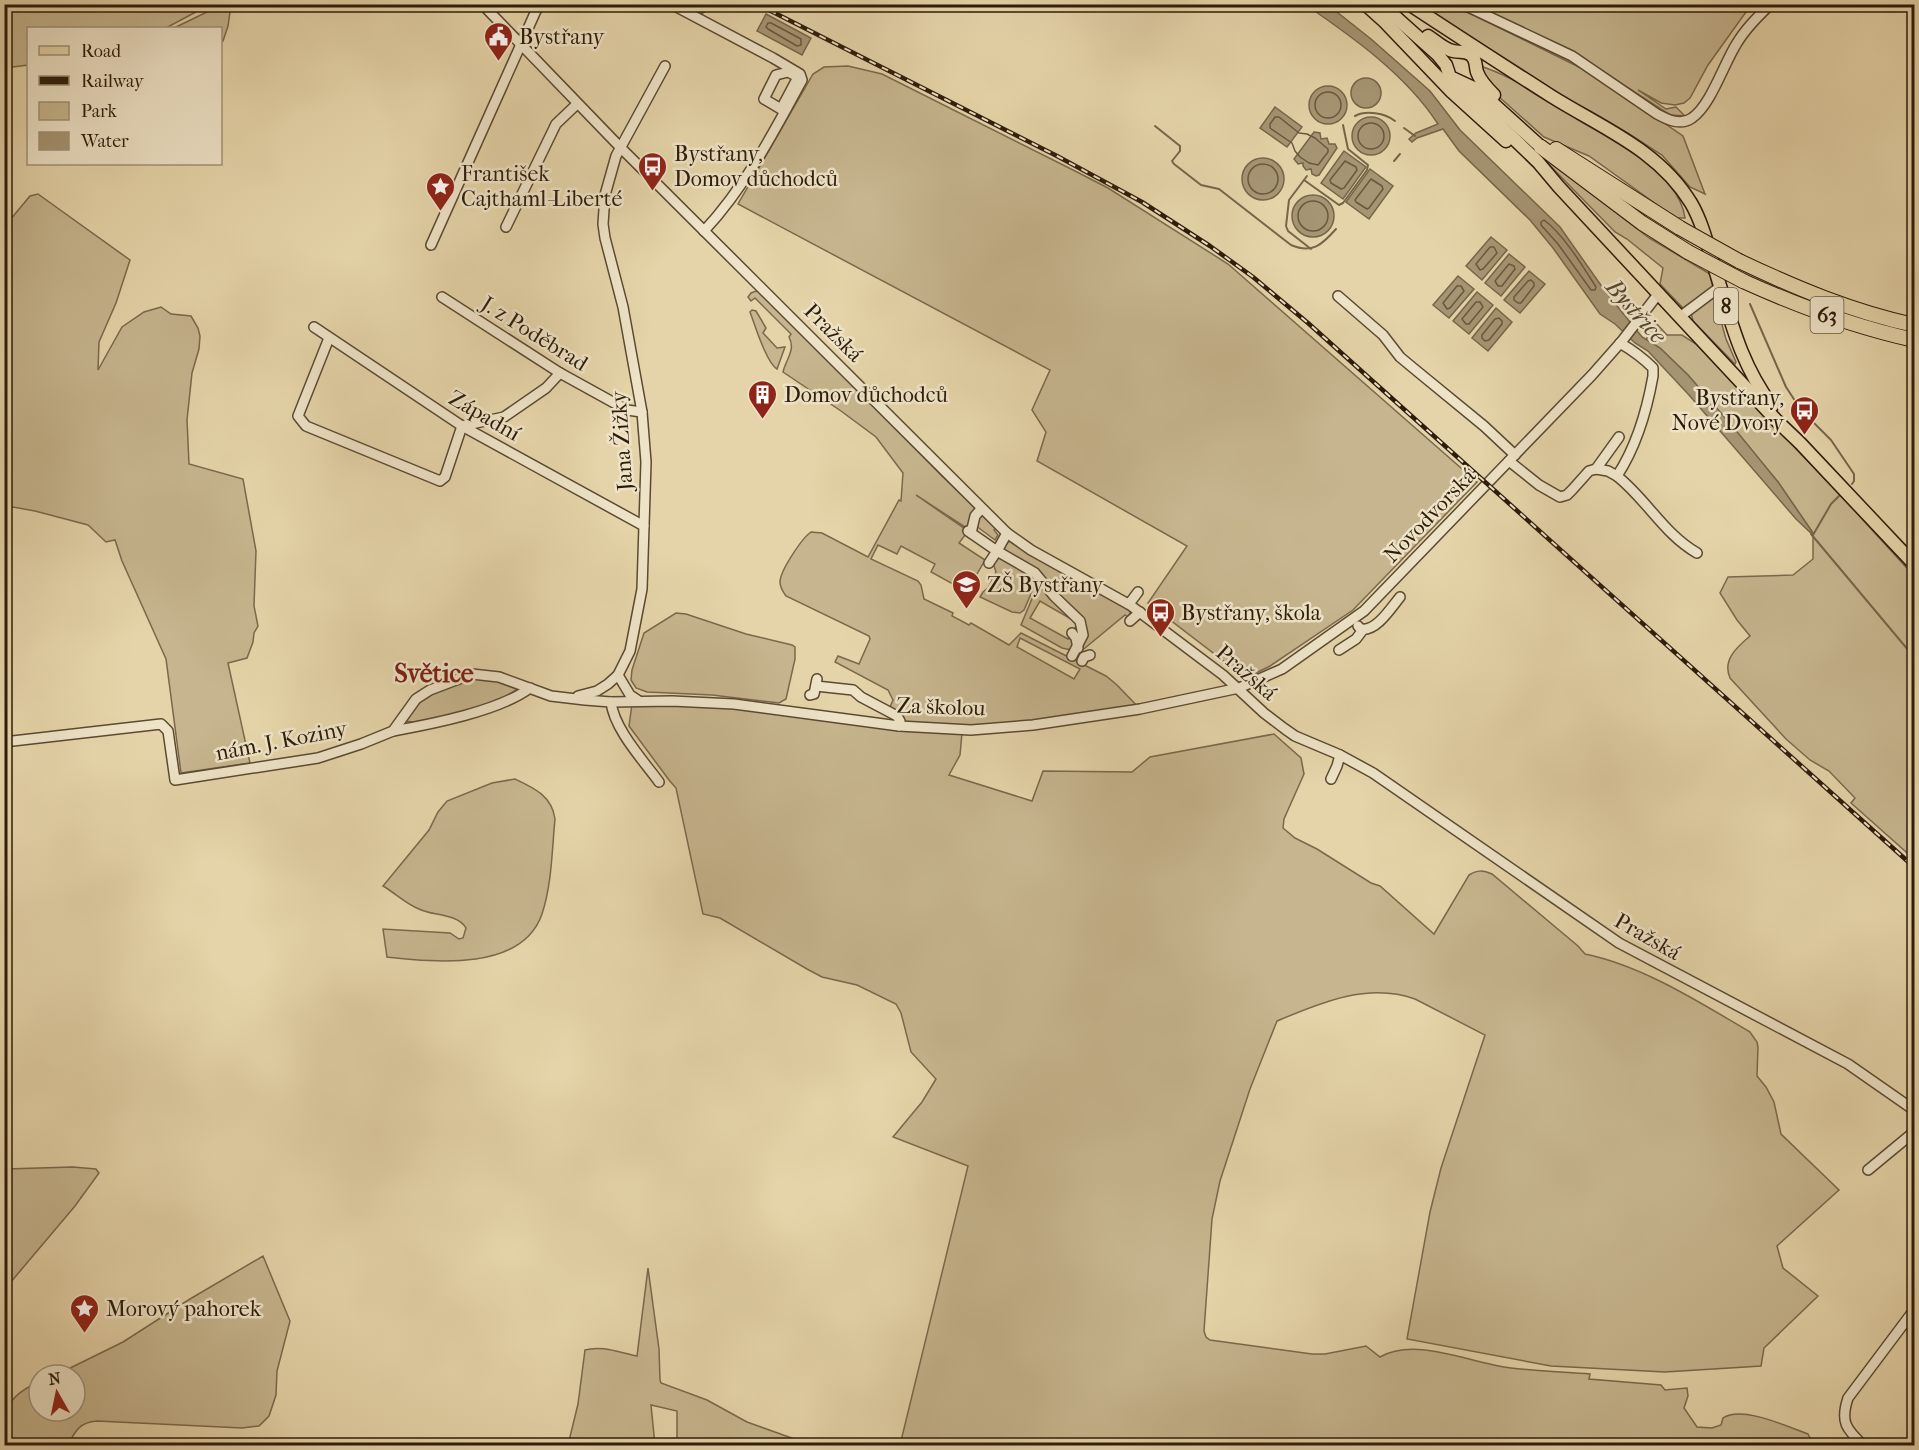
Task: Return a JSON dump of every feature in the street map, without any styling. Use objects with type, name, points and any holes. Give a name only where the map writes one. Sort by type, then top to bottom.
[{"type":"highway","name":"63","points":[[1542,144],[1739,261],[1813,295],[1914,325]]},
{"type":"highway","name":"63","points":[[1542,144],[1635,218],[1688,252],[1743,281],[1840,320],[1914,340]]},
{"type":"main road","name":"8","points":[[1365,4],[1460,100],[1559,187],[1914,564]]},
{"type":"main road","points":[[1381,4],[1435,51],[1446,65],[1448,75],[1458,81],[1532,156],[1559,187]]},
{"type":"main road","points":[[1390,4],[1439,44],[1455,52]]},
{"type":"main road","name":"8","points":[[1409,4],[1554,98],[1628,141],[1661,166],[1675,181],[1698,218],[1733,330],[1748,369],[1768,401],[1800,442]]},
{"type":"main road","points":[[1446,65],[1448,58],[1455,52],[1462,51],[1468,53],[1476,66]]},
{"type":"main road","points":[[1476,66],[1489,64],[1554,98]]},
{"type":"main road","points":[[1458,81],[1470,80],[1476,66]]},
{"type":"main road","name":"63","points":[[1476,66],[1485,84],[1496,97],[1542,144]]},
{"type":"main road","name":"63","points":[[1458,81],[1483,94],[1542,144]]},
{"type":"street","name":"Pražská","points":[[482,4],[620,147],[1007,533],[1031,550],[1129,604],[1239,688],[1264,713],[1295,736],[1340,755],[1373,773],[1619,943],[1864,1074],[1914,1110]]},
{"type":"street","points":[[431,245],[539,4]]},
{"type":"street","points":[[671,4],[794,73],[800,74],[802,80],[771,137],[735,192],[704,231]]},
{"type":"street","points":[[1462,4],[1572,56],[1657,114],[1679,122],[1692,118],[1706,103],[1737,43],[1754,20],[1771,4]]},
{"type":"street","name":"Jana Žižky","points":[[566,697],[597,691],[618,675],[630,651],[642,589],[646,462],[642,412],[623,307],[603,224],[605,195],[611,169],[620,147],[665,66]]},
{"type":"street","points":[[506,227],[556,124],[578,104]]},
{"type":"street","points":[[1681,316],[1721,286]]},
{"type":"street","name":"Novodvorská","points":[[1239,688],[1282,669],[1364,611],[1622,341],[1659,293]]},
{"type":"street","points":[[1338,296],[1383,335],[1406,362],[1484,426],[1539,485],[1560,497],[1567,495],[1589,471],[1596,469],[1608,471],[1617,476],[1641,498],[1657,520],[1674,537],[1697,553]]},
{"type":"street","name":"J. z Poděbrad","points":[[442,297],[560,373],[627,410],[642,412]]},
{"type":"street","name":"Západní","points":[[315,327],[462,426],[644,526]]},
{"type":"street","points":[[329,338],[298,416],[306,426],[440,481],[445,477],[462,426],[504,417],[546,388],[560,373]]},
{"type":"street","points":[[1617,476],[1625,464],[1638,433],[1653,376],[1653,368],[1622,341]]},
{"type":"street","points":[[1596,469],[1619,437]]},
{"type":"street","points":[[981,509],[975,516],[969,532],[1035,573],[1049,591],[1080,621],[1083,635],[1077,655]]},
{"type":"street","points":[[989,563],[1007,533]]},
{"type":"street","points":[[1129,604],[1138,592]]},
{"type":"street","points":[[1352,620],[1361,629],[1368,630],[1400,597]]},
{"type":"street","points":[[1130,621],[1140,612]]},
{"type":"street","points":[[1339,650],[1360,636],[1361,629]]},
{"type":"street","points":[[1072,633],[1076,638],[1077,655]]},
{"type":"street","points":[[1077,655],[1083,657],[1090,655]]},
{"type":"street","points":[[393,731],[416,699],[430,690],[472,674],[499,677],[551,696],[566,697]]},
{"type":"street","points":[[618,675],[630,695],[639,701]]},
{"type":"street","points":[[814,687],[853,690],[861,697],[897,716],[900,721],[899,726]]},
{"type":"street","name":"nám. J. Koziny","points":[[4,742],[161,724],[167,728],[175,780],[327,756],[393,731],[456,718],[496,704],[530,688]]},
{"type":"street","name":"Za školou","points":[[566,697],[611,702],[672,700],[734,704],[899,726],[971,730],[1033,725],[1140,709],[1239,688]]},
{"type":"street","points":[[611,702],[612,712],[623,731],[659,782]]},
{"type":"street","points":[[1331,779],[1340,755]]},
{"type":"street","points":[[1868,1170],[1914,1132]]},
{"type":"street","points":[[1864,1446],[1843,1419],[1848,1398],[1914,1310]]},
{"type":"green space","points":[[5,4],[209,5],[168,27],[27,27],[27,65],[5,68]]},
{"type":"green space","points":[[231,5],[228,26],[222,42],[222,27],[176,27],[211,10]]},
{"type":"green space","points":[[1420,5],[1453,5],[1591,73],[1683,136],[1705,194],[1690,187],[1662,155],[1515,69]]},
{"type":"green space","points":[[1472,5],[1751,5],[1708,65],[1690,98],[1684,103],[1675,105],[1661,103],[1638,90],[1666,109],[1676,107],[1685,116],[1670,115],[1576,54]]},
{"type":"green space","points":[[848,66],[882,74],[1108,188],[1228,264],[1477,482],[1353,610],[1270,666],[1246,678],[1148,603],[1187,546],[1037,461],[1046,432],[1032,410],[1050,370],[738,204],[813,74],[824,67]]},
{"type":"green space","points":[[1483,67],[1505,76],[1603,130],[1648,162],[1666,180],[1679,199],[1685,218],[1677,218],[1663,209],[1589,156],[1544,137],[1497,95],[1481,74]]},
{"type":"green space","points":[[1517,132],[1571,178],[1649,238],[1710,274],[1713,287],[1683,308],[1660,284],[1663,268],[1615,232]]},
{"type":"green space","points":[[38,194],[130,260],[116,303],[99,342],[98,370],[122,327],[144,312],[161,307],[171,314],[191,316],[198,328],[199,349],[192,373],[187,420],[189,464],[243,479],[256,551],[254,606],[258,626],[247,658],[228,663],[250,763],[181,773],[166,659],[122,561],[115,540],[106,542],[88,525],[35,511],[13,507],[5,511],[5,226],[30,196]]},
{"type":"green space","points":[[759,290],[996,528],[994,530],[998,535],[995,540],[972,523],[968,529],[916,495],[968,531],[959,543],[985,560],[970,586],[962,589],[931,572],[935,564],[901,546],[897,554],[878,545],[871,559],[918,581],[924,599],[1009,645],[1021,633],[1106,676],[1140,709],[971,730],[899,726],[890,707],[893,700],[888,690],[835,662],[838,656],[859,664],[870,639],[869,636],[786,596],[781,586],[781,577],[792,555],[811,532],[822,533],[868,557],[899,500],[901,501],[903,473],[876,437],[783,372],[791,350],[789,337],[791,334],[755,298],[751,301],[748,297]],"holes":[[[1020,638],[1080,669],[1074,679],[1017,647]]]},
{"type":"green space","points":[[1714,296],[1735,364],[1693,321],[1691,313]]},
{"type":"green space","points":[[756,311],[766,328],[763,333],[777,348],[785,347],[777,369],[761,343],[750,312]]},
{"type":"green space","points":[[1654,321],[1667,335],[1682,335],[1696,344],[1834,488],[1914,576],[1914,859],[1851,803],[1855,798],[1829,771],[1810,760],[1786,739],[1730,678],[1729,660],[1736,649],[1750,636],[1720,593],[1728,577],[1793,575],[1813,559],[1813,533],[1778,482],[1688,375],[1660,348],[1646,340]]},
{"type":"green space","points":[[1009,541],[1104,594],[1130,611],[1130,614],[1128,617],[1125,615],[1079,653],[1086,636],[1082,620],[1005,551],[1004,547]]},
{"type":"green space","points":[[999,556],[1026,569],[1037,580],[1024,610],[1020,613],[1012,612],[980,597],[988,588],[996,572],[993,563]]},
{"type":"green space","points":[[1039,582],[1071,612],[1079,624],[1079,638],[1076,633],[1072,633],[1078,623],[1040,601],[1030,618],[1068,639],[1071,637],[1075,645],[1071,650],[1062,648],[1021,625]]},
{"type":"green space","points":[[676,613],[795,647],[795,659],[786,699],[779,703],[712,695],[647,692],[636,688],[631,680],[632,670],[644,633]]},
{"type":"green space","points":[[481,678],[520,685],[514,692],[467,711],[430,720],[405,721],[418,703],[427,696],[448,686]]},
{"type":"green space","points":[[632,704],[733,707],[962,733],[960,755],[949,775],[1032,801],[1043,771],[1132,772],[1150,757],[1274,734],[1301,758],[1304,774],[1284,819],[1283,828],[1295,838],[1371,883],[1380,886],[1434,934],[1469,875],[1483,871],[1492,874],[1585,954],[1649,976],[1691,997],[1750,1032],[1758,1047],[1757,1076],[1774,1102],[1781,1134],[1839,1190],[1777,1246],[1783,1268],[1818,1296],[1764,1348],[1761,1366],[1665,1372],[1551,1366],[1407,1339],[1430,1212],[1441,1168],[1485,1035],[1415,999],[1397,994],[1362,994],[1344,997],[1277,1021],[1250,1089],[1220,1181],[1212,1219],[1204,1331],[1210,1340],[1312,1354],[1325,1354],[1366,1346],[1380,1357],[1394,1351],[1427,1350],[1496,1366],[1590,1374],[1589,1379],[1661,1385],[1665,1390],[1687,1388],[1688,1396],[1684,1408],[1697,1427],[1712,1428],[1721,1425],[1723,1418],[1741,1414],[1777,1422],[1808,1434],[1810,1438],[1808,1445],[900,1445],[968,1166],[893,1137],[922,1102],[936,1079],[911,1052],[901,1013],[896,1004],[857,985],[822,977],[720,918],[703,914],[676,788],[629,726]]},
{"type":"green space","points":[[515,779],[546,799],[555,819],[548,891],[542,914],[532,933],[516,946],[497,954],[475,959],[428,961],[387,957],[383,929],[450,933],[459,939],[463,938],[466,928],[462,923],[444,915],[414,907],[383,886],[429,830],[438,812],[447,801],[492,783]]},
{"type":"green space","points":[[73,1167],[96,1169],[99,1173],[75,1206],[5,1289],[5,1169]]},
{"type":"green space","points":[[263,1256],[290,1321],[277,1371],[276,1395],[269,1416],[259,1426],[242,1428],[97,1421],[87,1423],[87,1363],[80,1363],[123,1342]]},
{"type":"green space","points":[[648,1268],[659,1349],[661,1383],[707,1400],[747,1422],[811,1445],[677,1445],[677,1411],[651,1405],[655,1445],[568,1445],[578,1404],[585,1350],[604,1349],[637,1356]]},
{"type":"green space","points":[[27,1389],[27,1423],[86,1423],[73,1435],[68,1445],[5,1445],[4,1416],[6,1410],[13,1399]]},
{"type":"water","points":[[1306,5],[1328,5],[1430,91],[1460,130],[1560,227],[1605,291],[1642,337],[1660,348],[1688,375],[1734,428],[1778,482],[1813,535],[1796,519],[1648,351],[1600,314],[1530,220],[1459,151],[1443,129],[1412,142],[1409,139],[1416,133],[1438,124],[1425,106],[1411,89],[1378,58]]},
{"type":"water","points":[[766,14],[811,38],[802,55],[757,31]]},
{"type":"water","points":[[1366,78],[1377,82],[1381,93],[1377,104],[1366,108],[1355,104],[1351,93],[1355,82]]},
{"type":"water","points":[[1328,86],[1341,92],[1347,105],[1341,118],[1328,124],[1315,118],[1309,105],[1315,92]]},
{"type":"water","points":[[1275,107],[1302,127],[1287,147],[1260,128]]},
{"type":"water","points":[[1371,117],[1384,123],[1390,136],[1384,149],[1371,155],[1358,149],[1352,136],[1358,123]]},
{"type":"water","points":[[1314,132],[1320,133],[1321,139],[1327,138],[1329,144],[1335,144],[1337,148],[1319,175],[1316,176],[1312,174],[1311,169],[1306,170],[1303,163],[1298,164],[1294,159]]},
{"type":"water","points":[[1344,151],[1366,167],[1343,199],[1321,183]]},
{"type":"water","points":[[1263,158],[1278,164],[1284,179],[1278,194],[1263,200],[1248,194],[1242,179],[1248,164]]},
{"type":"water","points":[[1370,169],[1393,186],[1369,219],[1346,202]]},
{"type":"water","points":[[1313,195],[1328,201],[1334,216],[1328,231],[1313,237],[1298,231],[1292,216],[1298,201]]},
{"type":"water","points":[[1491,237],[1507,250],[1482,280],[1466,266]]},
{"type":"water","points":[[1509,254],[1525,267],[1501,296],[1485,283]]},
{"type":"water","points":[[1529,271],[1545,284],[1520,313],[1504,300]]},
{"type":"water","points":[[1458,276],[1474,289],[1449,318],[1433,305]]},
{"type":"water","points":[[1477,292],[1493,305],[1469,334],[1453,321]]},
{"type":"water","points":[[1496,308],[1512,322],[1488,351],[1472,338]]},
{"type":"waterway","points":[[1355,116],[1375,113],[1395,121]]},
{"type":"waterway","points":[[1304,180],[1339,205],[1343,203],[1367,170],[1368,165],[1348,149],[1343,125]]},
{"type":"waterway","points":[[1155,126],[1180,146],[1180,151],[1172,161],[1174,164],[1201,185],[1219,189],[1291,245],[1298,248],[1311,248],[1326,240],[1336,229]]},
{"type":"waterway","points":[[1404,128],[1415,136]]},
{"type":"waterway","points":[[1394,161],[1400,154]]},
{"type":"waterway","points":[[1307,176],[1289,200],[1286,226],[1288,231],[1311,249]]},
{"type":"waterway","points":[[1750,304],[1786,387],[1801,410],[1831,440],[1854,474],[1852,484]]},
{"type":"waterway","points":[[1813,535],[1831,504],[1839,496]]},
{"type":"waterway","name":"Bystřice","points":[[1811,534],[1914,657]]},
{"type":"railway","points":[[757,4],[1057,156],[1142,202],[1253,277],[1308,323],[1914,867]]},
{"type":"place","name":"Bystřany","points":[[498,62]]},
{"type":"place","name":"Bystřany, Domov důchodců","points":[[653,192]]},
{"type":"place","name":"František Cajthaml-Liberté","points":[[440,212]]},
{"type":"place","name":"Domov důchodců","points":[[763,420]]},
{"type":"place","name":"Bystřany, Nové Dvory","points":[[1805,436]]},
{"type":"place","name":"ZŠ Bystřany","points":[[966,610]]},
{"type":"place","name":"Bystřany, škola","points":[[1160,638]]},
{"type":"place","name":"Morový pahorek","points":[[85,1334]]},
{"type":"district","name":"Světice","points":[[434,673]]}]
